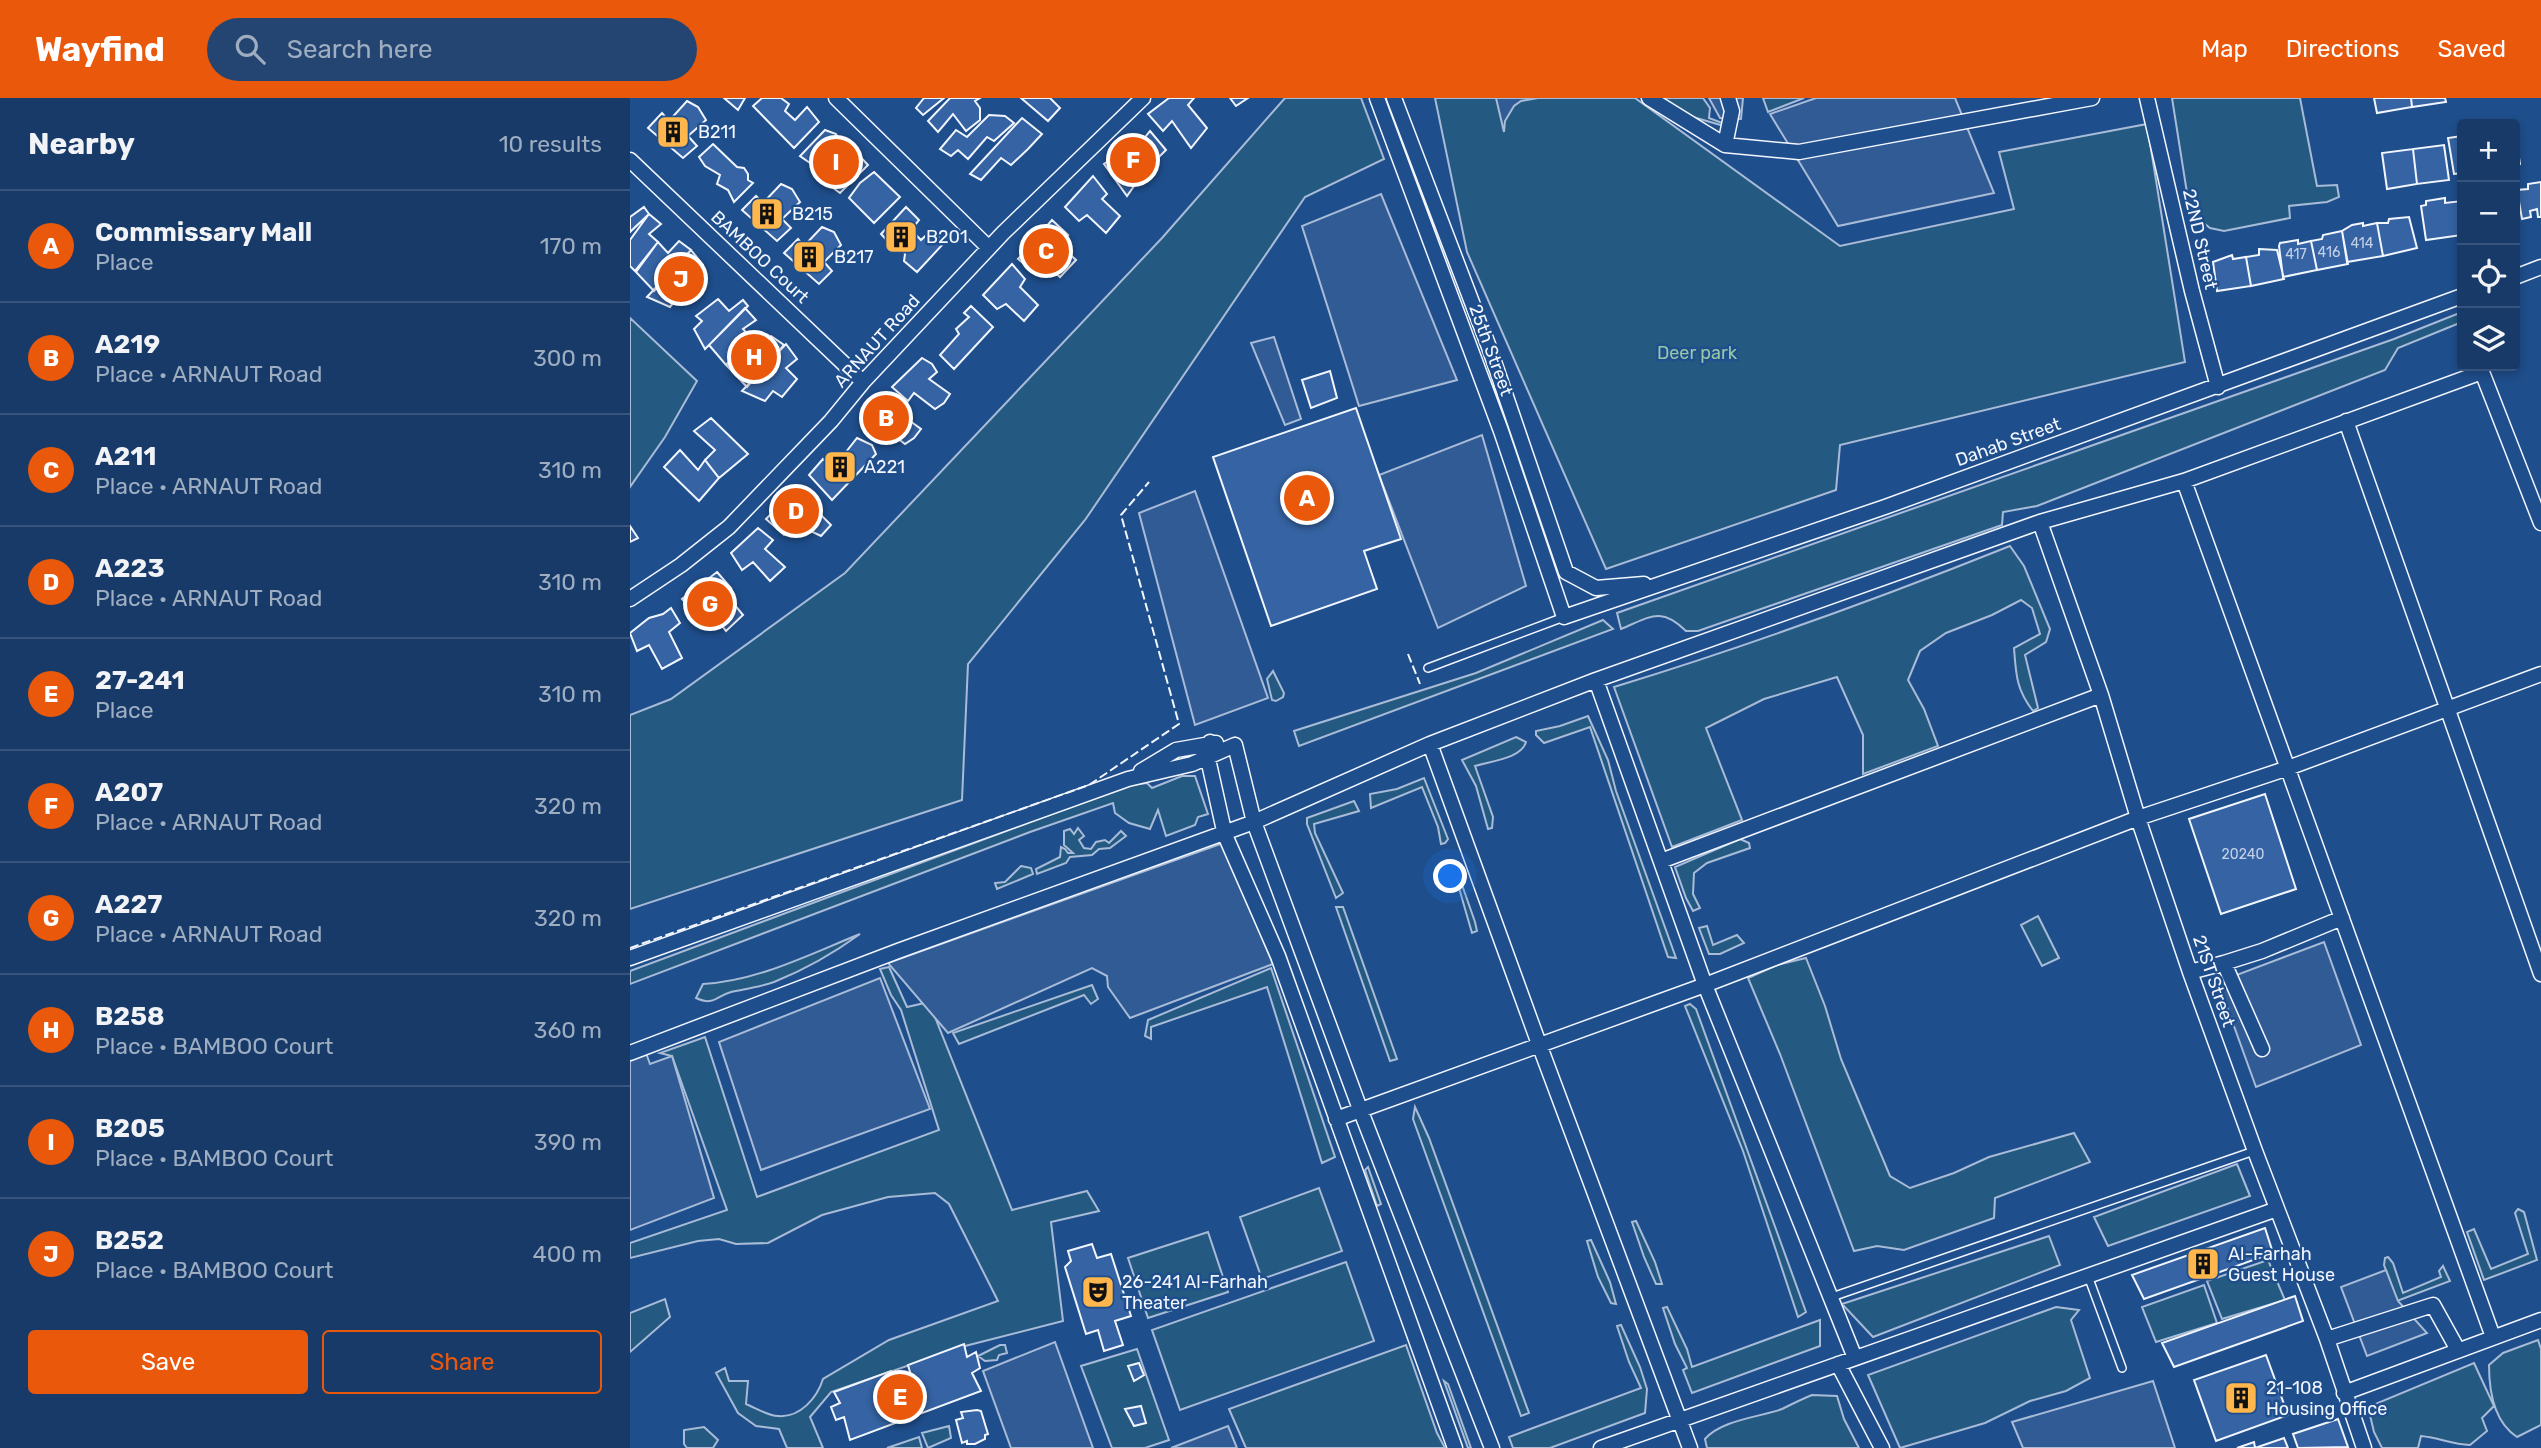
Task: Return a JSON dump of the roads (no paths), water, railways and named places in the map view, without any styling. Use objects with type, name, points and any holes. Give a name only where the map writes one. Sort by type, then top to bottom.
[{"type":"street","points":[[835,98],[989,248]]},
{"type":"street","name":"ARNAUT Road","points":[[630,599],[681,565],[729,527],[831,421],[863,382],[989,248],[1143,98]]},
{"type":"street","name":"25th Street","points":[[1377,98],[1501,431],[1564,617]]},
{"type":"street","name":"25th Street","points":[[1394,98],[1489,347],[1566,572],[1596,589],[1665,582]]},
{"type":"street","points":[[1648,98],[1725,145],[1799,152],[2092,98]]},
{"type":"street","points":[[1725,145],[1732,111],[1728,98]]},
{"type":"street","name":"22ND Street","points":[[2147,98],[2192,291],[2218,387]]},
{"type":"street","name":"BAMBOO Court","points":[[630,160],[863,382]]},
{"type":"street","points":[[2520,275],[2541,267]]},
{"type":"street","name":"Dahab Street","points":[[1564,617],[1885,507],[2457,298]]},
{"type":"street","points":[[630,1053],[911,946],[1254,822],[1430,744],[1595,680],[2040,522],[2184,481],[2482,372],[2541,523]]},
{"type":"street","points":[[2346,421],[2541,974]]},
{"type":"street","points":[[2184,481],[2493,1338]]},
{"type":"street","name":"21ST Street","points":[[2040,522],[2101,695],[2138,818],[2190,972],[2327,1339],[2364,1448]]},
{"type":"street","points":[[1336,1119],[1705,985],[2138,818],[2288,768],[2541,674]]},
{"type":"street","points":[[1595,680],[1705,985],[1832,1297],[1854,1358]]},
{"type":"street","points":[[1661,861],[2101,695]]},
{"type":"street","points":[[630,958],[1128,779],[1176,750],[1209,750],[1235,744],[1254,822],[1360,1109],[1492,1448]]},
{"type":"street","points":[[1430,744],[1690,1448]]},
{"type":"street","points":[[1209,750],[1224,832],[1278,956],[1455,1448]]},
{"type":"street","points":[[2190,972],[2262,951],[2342,918]]},
{"type":"street","points":[[1278,956],[1301,948]]},
{"type":"street","points":[[2224,963],[2262,1049]]},
{"type":"street","points":[[1601,1448],[2277,1209]]},
{"type":"street","points":[[2327,1339],[2433,1305],[2458,1350]]},
{"type":"street","points":[[2344,1393],[2541,1320]]},
{"type":"street","points":[[1838,1364],[1882,1448]]},
{"type":"lane","points":[[1428,668],[1564,617]]},
{"type":"lane","points":[[1832,1297],[2255,1151]]},
{"type":"lane","points":[[2088,1276],[2122,1368]]},
{"type":"place","name":"B211","points":[[673,132]]},
{"type":"place","name":"A207","points":[[1133,160]]},
{"type":"place","name":"B205","points":[[836,162]]},
{"type":"place","name":"B215","points":[[767,214]]},
{"type":"place","name":"B201","points":[[901,237]]},
{"type":"place","name":"A211","points":[[1046,251]]},
{"type":"place","name":"B217","points":[[809,257]]},
{"type":"place","name":"B252","points":[[681,279]]},
{"type":"place","name":"B258","points":[[754,357]]},
{"type":"place","name":"A219","points":[[886,418]]},
{"type":"place","name":"A221","points":[[840,467]]},
{"type":"place","name":"Commissary Mall","points":[[1307,498]]},
{"type":"place","name":"A223","points":[[796,511]]},
{"type":"place","name":"A227","points":[[710,604]]},
{"type":"place","name":"Al-Farhah Guest House","points":[[2203,1264]]},
{"type":"place","name":"26-241 Al-Farhah Theater","points":[[1098,1292]]},
{"type":"place","name":"27-241","points":[[900,1397]]},
{"type":"place","name":"21-108 Housing Office","points":[[2241,1398]]},
{"type":"park label","name":"Deer park","points":[[1697,353]]}]
